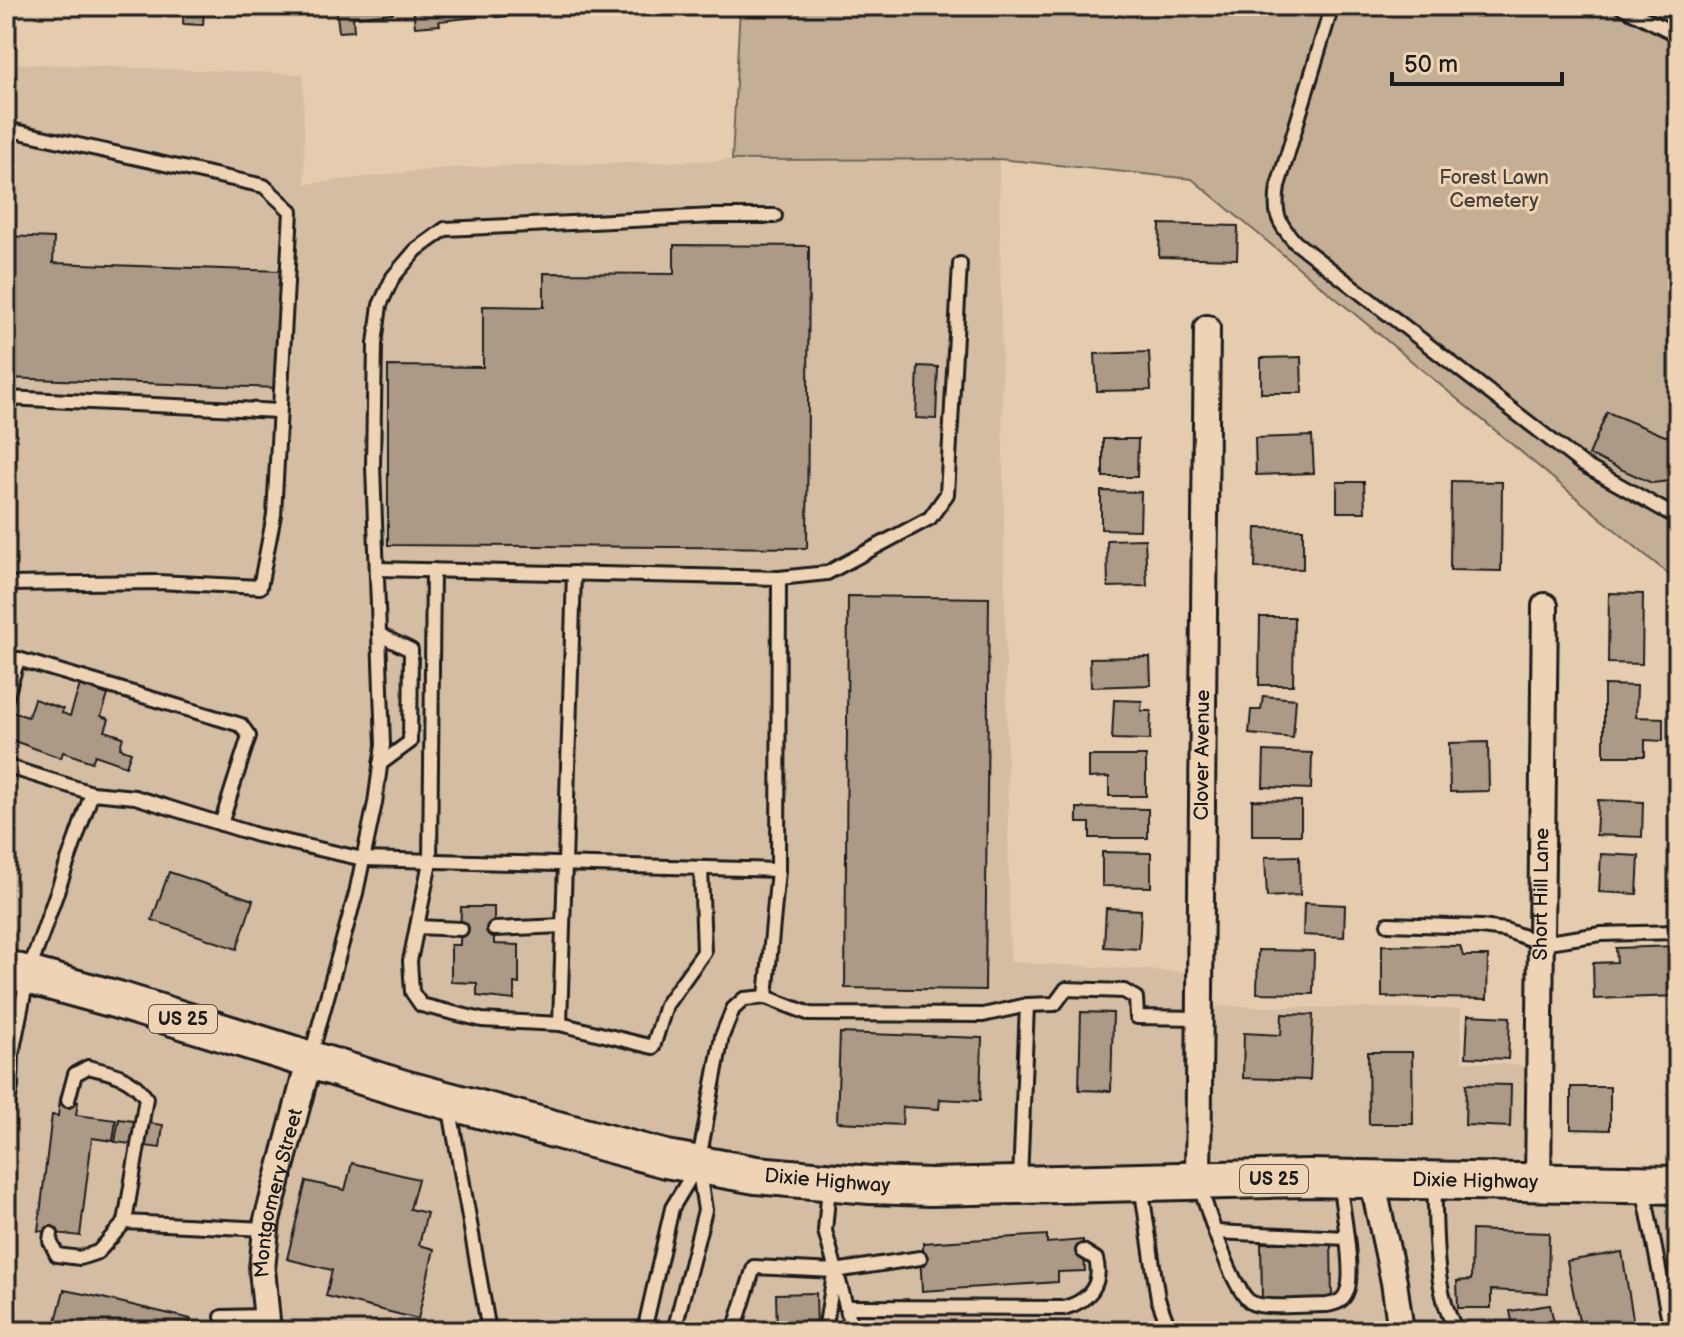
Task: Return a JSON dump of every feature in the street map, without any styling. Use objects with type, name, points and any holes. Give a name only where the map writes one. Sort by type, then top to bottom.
[{"type":"main road","name":"Dixie Highway","points":[[17,972],[449,1101],[732,1173],[931,1187],[1355,1179],[1678,1185]]},
{"type":"street","name":"Clover Avenue","points":[[1198,1181],[1207,328]]},
{"type":"street","name":"Short Hill Lane","points":[[1538,1182],[1545,606]]},
{"type":"street","name":"Montgomery Street","points":[[268,1324],[262,1269],[266,1229],[310,1058]]},
{"type":"street","points":[[1355,1179],[1394,1282],[1401,1331]]},
{"type":"lane","points":[[1332,6],[1278,186],[1275,204],[1280,226],[1295,242],[1582,464],[1678,518]]},
{"type":"lane","points":[[1620,6],[1678,35]]},
{"type":"lane","points":[[6,129],[264,186],[291,211],[274,515],[260,587],[158,582],[6,584]]},
{"type":"lane","points":[[310,1058],[356,893],[383,745],[373,466],[375,344],[380,305],[393,277],[416,250],[445,229],[714,216],[775,216]]},
{"type":"lane","points":[[378,569],[779,578],[827,573],[930,518],[947,494],[960,264]]},
{"type":"lane","points":[[6,398],[279,411]]},
{"type":"lane","points":[[433,570],[430,862],[410,961],[412,992],[421,1005],[482,1020],[560,1024],[653,1047],[666,1005],[704,952],[701,868]]},
{"type":"lane","points":[[560,1024],[574,573]]},
{"type":"lane","points":[[766,997],[778,870],[779,578]]},
{"type":"lane","points":[[380,635],[411,650],[410,742],[380,764]]},
{"type":"lane","points":[[6,699],[12,659],[241,725],[249,736],[221,824]]},
{"type":"lane","points":[[6,766],[92,793],[135,797],[257,835],[363,859],[778,870]]},
{"type":"lane","points":[[6,1111],[11,1087],[9,1054],[17,972],[92,793]]},
{"type":"lane","points":[[1388,924],[1493,928],[1541,943],[1601,934],[1677,932]]},
{"type":"lane","points":[[494,929],[563,926]]},
{"type":"lane","points":[[417,927],[461,929]]},
{"type":"lane","points":[[674,1331],[705,1210],[698,1165],[722,1036],[733,1009],[744,999],[766,997],[810,1014],[983,1015],[1027,1005],[1055,1004],[1066,989],[1124,991],[1136,998],[1137,1017],[1199,1018]]},
{"type":"lane","points":[[1020,1185],[1027,1005]]},
{"type":"lane","points":[[51,1234],[50,1241],[57,1255],[80,1258],[98,1252],[125,1222],[146,1098],[136,1083],[88,1067],[75,1074],[68,1100]]},
{"type":"lane","points":[[449,1101],[489,1331]]},
{"type":"lane","points":[[644,1331],[672,1208],[698,1165]]},
{"type":"lane","points":[[1198,1181],[1237,1285],[1244,1298],[1255,1305],[1338,1303],[1349,1283],[1347,1238],[1355,1179]]},
{"type":"lane","points":[[1433,1180],[1440,1283],[1448,1316],[1457,1331]]},
{"type":"lane","points":[[829,1182],[825,1231],[853,1331]]},
{"type":"lane","points":[[1141,1182],[1158,1299],[1170,1331]]},
{"type":"lane","points":[[1642,1184],[1671,1331]]},
{"type":"lane","points":[[125,1222],[266,1229]]},
{"type":"lane","points":[[1215,1232],[1347,1238]]},
{"type":"lane","points":[[846,1307],[1064,1308],[1080,1304],[1096,1285],[1096,1259],[1083,1251]]},
{"type":"lane","points":[[734,1331],[754,1267],[835,1271],[920,1258]]},
{"type":"lane","points":[[825,1331],[835,1271]]},
{"type":"lane","points":[[222,1317],[268,1324]]},
{"type":"shaded area","points":[[6,63],[303,74],[305,184],[446,168],[732,160],[999,159],[1010,962],[1200,973],[1200,1006],[1461,1009],[1462,1061],[1540,1067],[1538,1182],[1678,1185],[1678,1331],[6,1331]]},
{"type":"green space","name":"Forest Lawn Cemetery","points":[[740,6],[1678,6],[1678,582],[1192,179],[999,159],[732,160]]},
{"type":"building","points":[[71,6],[134,6],[134,13],[112,12],[112,7]]},
{"type":"building","points":[[184,6],[218,8],[204,8],[203,25],[183,24]]},
{"type":"building","points":[[336,6],[392,6],[393,13],[353,17],[354,31],[339,32]]},
{"type":"building","points":[[413,6],[476,6],[477,17],[415,27]]},
{"type":"building","points":[[495,6],[515,6],[516,15],[496,17]]},
{"type":"building","points":[[1160,224],[1238,226],[1237,259],[1159,257]]},
{"type":"building","points":[[6,236],[54,238],[53,263],[281,271],[278,388],[6,378]]},
{"type":"building","points":[[674,245],[809,246],[807,548],[388,545],[388,366],[483,367],[483,306],[544,307],[544,273],[674,274]]},
{"type":"building","points":[[1149,352],[1151,390],[1097,391],[1095,354]]},
{"type":"building","points":[[1301,357],[1302,393],[1261,393],[1261,358]]},
{"type":"building","points":[[918,366],[938,367],[936,419],[916,418]]},
{"type":"building","points":[[1607,412],[1665,436],[1678,435],[1678,480],[1652,483],[1589,455]]},
{"type":"building","points":[[1312,436],[1314,473],[1256,475],[1255,438]]},
{"type":"building","points":[[1103,439],[1138,439],[1137,477],[1103,477]]},
{"type":"building","points":[[1451,481],[1502,482],[1501,571],[1450,570]]},
{"type":"building","points":[[1337,482],[1364,482],[1365,512],[1337,512]]},
{"type":"building","points":[[1101,491],[1141,492],[1140,530],[1101,529]]},
{"type":"building","points":[[1256,528],[1303,529],[1303,569],[1255,568]]},
{"type":"building","points":[[1145,539],[1147,586],[1108,587],[1107,540]]},
{"type":"building","points":[[1609,593],[1643,594],[1642,664],[1608,663]]},
{"type":"building","points":[[848,596],[989,598],[985,990],[845,988]]},
{"type":"building","points":[[1260,617],[1294,617],[1293,685],[1259,685]]},
{"type":"building","points":[[1150,657],[1151,685],[1091,687],[1090,658]]},
{"type":"building","points":[[80,685],[108,695],[101,716],[109,719],[105,731],[123,737],[120,748],[131,752],[126,766],[95,755],[92,762],[63,752],[61,758],[6,738],[6,710],[28,717],[34,699],[63,709],[62,713],[70,716]]},
{"type":"building","points":[[1604,685],[1637,686],[1636,717],[1663,718],[1663,741],[1645,740],[1645,756],[1604,756]]},
{"type":"building","points":[[1263,696],[1296,699],[1293,738],[1249,734],[1251,710],[1261,710]]},
{"type":"building","points":[[1114,700],[1142,701],[1141,711],[1151,711],[1150,740],[1112,739]]},
{"type":"building","points":[[1488,742],[1489,791],[1450,792],[1449,743]]},
{"type":"building","points":[[1264,751],[1312,753],[1311,789],[1263,787]]},
{"type":"building","points":[[1089,756],[1146,756],[1146,796],[1109,796],[1109,777],[1089,778]]},
{"type":"building","points":[[1252,800],[1301,801],[1301,835],[1252,835]]},
{"type":"building","points":[[1598,800],[1643,802],[1642,837],[1596,835]]},
{"type":"building","points":[[1077,808],[1148,809],[1148,838],[1090,838],[1090,823],[1077,823]]},
{"type":"building","points":[[1102,852],[1151,853],[1151,887],[1102,886]]},
{"type":"building","points":[[1601,854],[1639,856],[1637,894],[1599,892]]},
{"type":"building","points":[[1299,856],[1300,895],[1267,897],[1265,857]]},
{"type":"building","points":[[169,872],[253,900],[237,949],[152,920]]},
{"type":"building","points":[[1304,903],[1345,905],[1344,937],[1303,935]]},
{"type":"building","points":[[461,907],[494,907],[494,944],[519,945],[519,984],[514,983],[514,1000],[477,996],[477,983],[451,982],[451,945],[460,945]]},
{"type":"building","points":[[1106,908],[1141,910],[1139,949],[1104,947]]},
{"type":"building","points":[[1382,945],[1460,946],[1463,956],[1488,956],[1487,999],[1382,997]]},
{"type":"building","points":[[1678,946],[1678,996],[1594,999],[1593,963],[1617,962],[1616,948]]},
{"type":"building","points":[[1258,950],[1314,951],[1313,994],[1257,993]]},
{"type":"building","points":[[1081,1012],[1113,1013],[1111,1091],[1079,1090]]},
{"type":"building","points":[[1282,1014],[1313,1015],[1310,1080],[1243,1078],[1244,1033],[1281,1035]]},
{"type":"building","points":[[1468,1015],[1510,1017],[1508,1059],[1466,1057]]},
{"type":"building","points":[[840,1033],[982,1038],[980,1101],[940,1099],[939,1109],[903,1107],[902,1125],[837,1122]]},
{"type":"building","points":[[1368,1052],[1412,1052],[1413,1124],[1369,1124]]},
{"type":"building","points":[[1466,1084],[1511,1085],[1510,1127],[1465,1125]]},
{"type":"building","points":[[1571,1087],[1610,1087],[1610,1130],[1571,1129]]},
{"type":"building","points":[[60,1100],[78,1102],[76,1115],[116,1120],[113,1141],[92,1138],[80,1236],[38,1231],[52,1115],[58,1116]]},
{"type":"building","points":[[119,1119],[163,1125],[160,1148],[115,1142]]},
{"type":"building","points":[[352,1163],[418,1179],[410,1209],[427,1213],[419,1245],[434,1249],[418,1319],[326,1296],[332,1270],[287,1259],[306,1181],[345,1190]]},
{"type":"building","points":[[1472,1230],[1549,1233],[1548,1293],[1491,1290],[1491,1308],[1458,1308],[1457,1281],[1471,1280]]},
{"type":"building","points":[[1047,1235],[1047,1243],[1083,1240],[1085,1271],[1058,1272],[1058,1282],[922,1291],[920,1252],[923,1252],[923,1243]]},
{"type":"building","points":[[1331,1242],[1332,1299],[1262,1299],[1261,1243]]},
{"type":"building","points":[[1622,1252],[1635,1331],[1581,1331],[1567,1261]]},
{"type":"building","points":[[64,1290],[191,1319],[187,1331],[57,1331],[56,1321]]},
{"type":"building","points":[[816,1293],[817,1331],[777,1331],[776,1294]]},
{"type":"building","points":[[1550,1305],[1556,1331],[1514,1331],[1510,1311]]},
{"type":"building","points":[[1299,1322],[1353,1325],[1353,1331],[1269,1331],[1269,1325],[1295,1325]]}]
